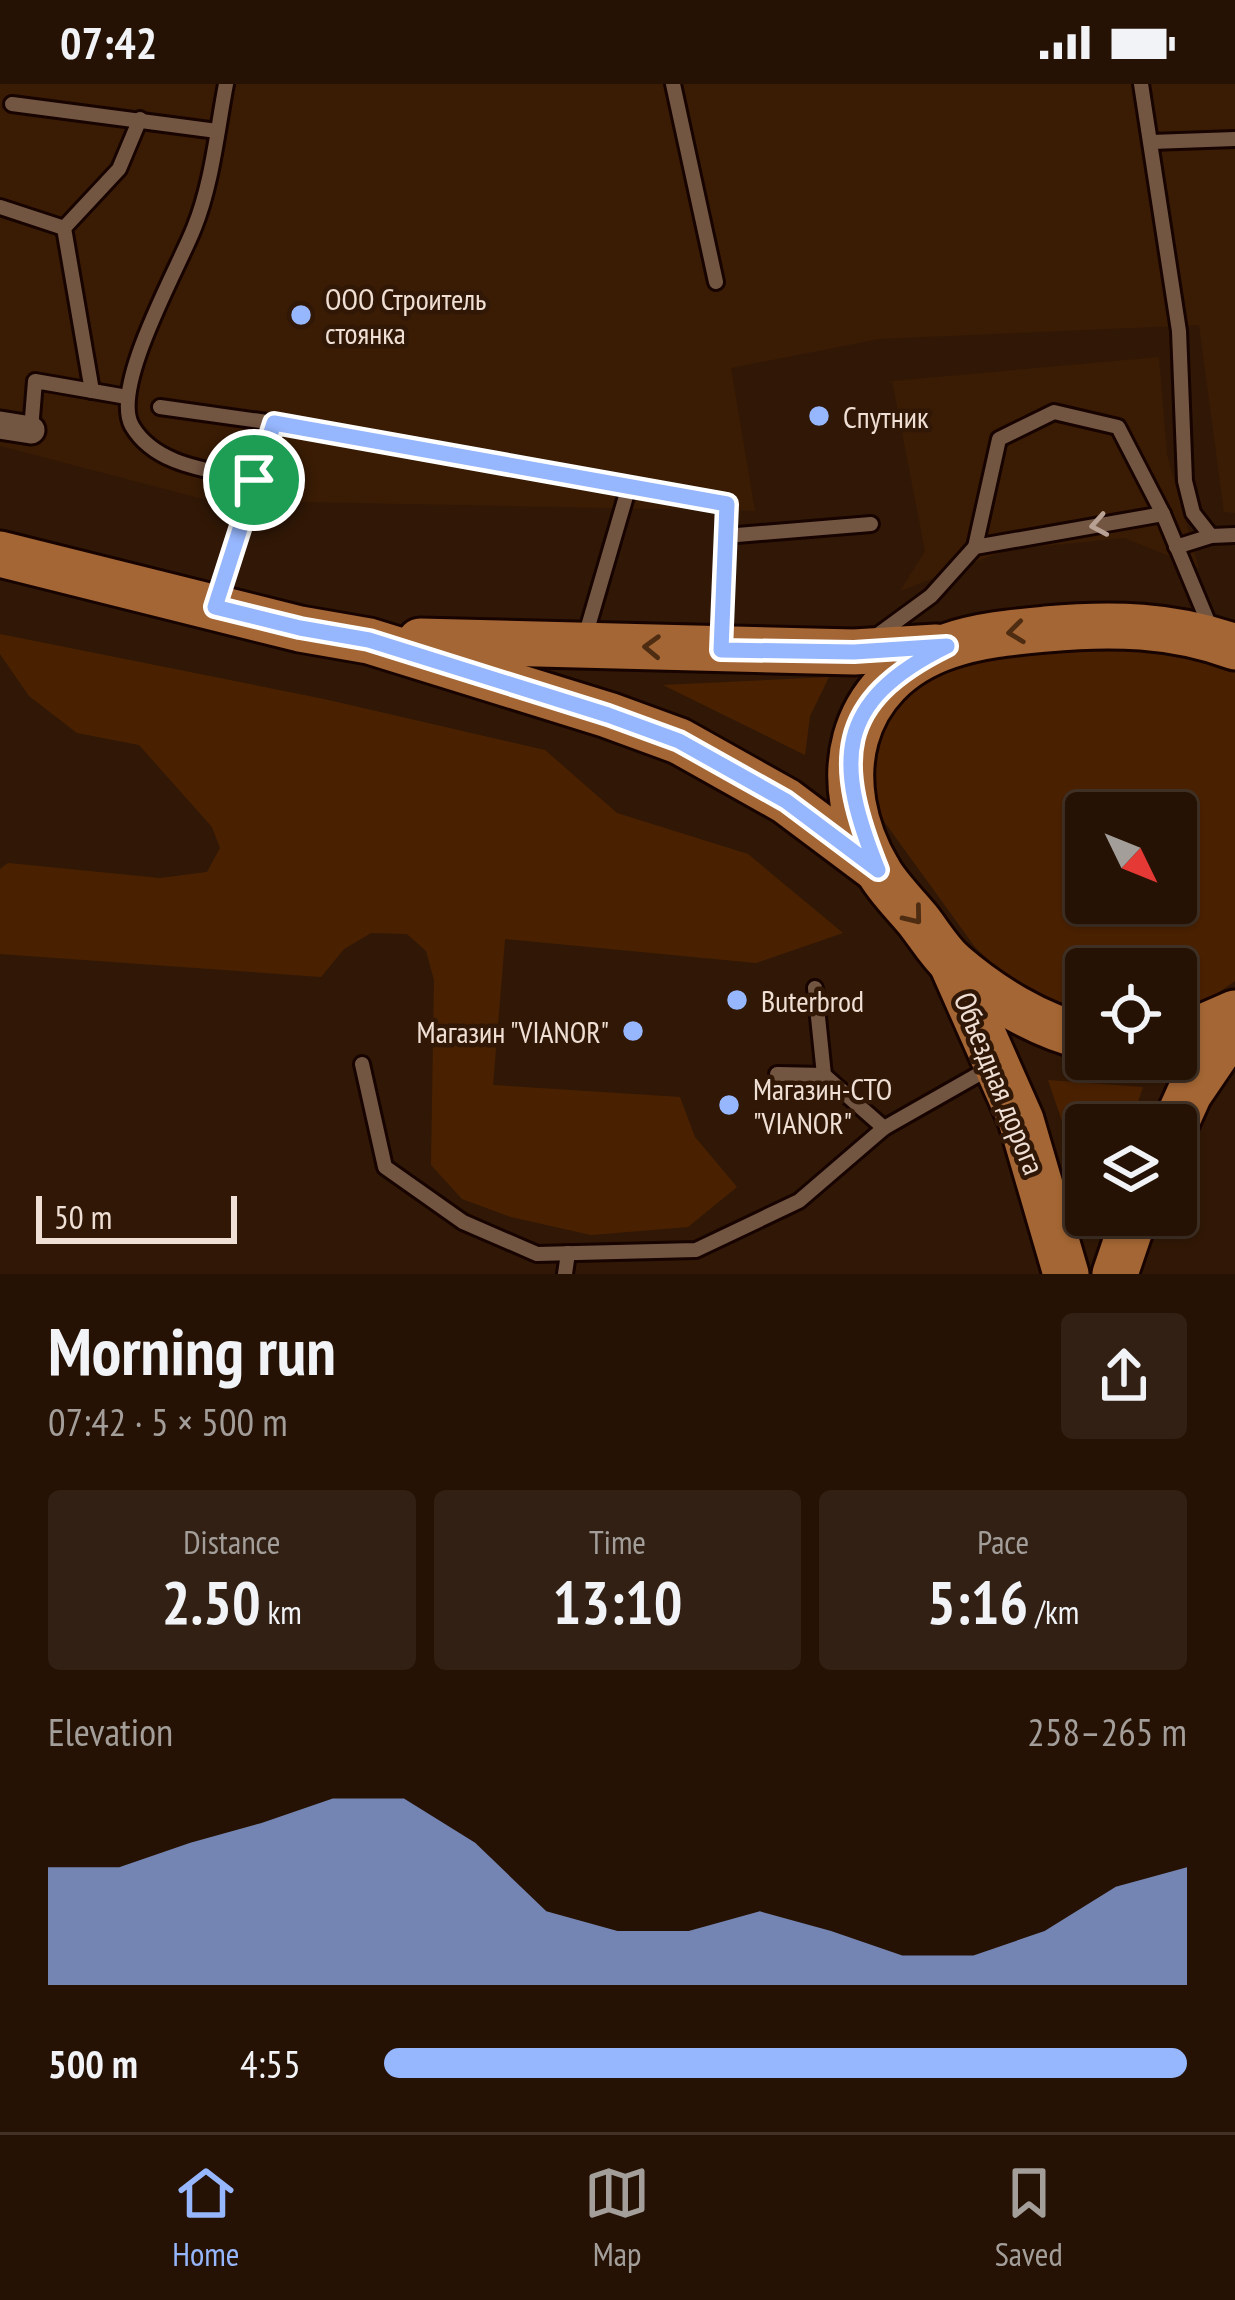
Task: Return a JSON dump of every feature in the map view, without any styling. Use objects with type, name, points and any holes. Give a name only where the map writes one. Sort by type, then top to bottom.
[{"type":"main road","points":[[0,554],[300,628],[369,640],[679,741],[786,801],[878,870],[951,962],[1044,1026],[1065,1032]]},
{"type":"main road","points":[[369,640],[854,652],[947,646],[1007,632],[1137,624],[1228,644]]},
{"type":"main road","points":[[878,870],[853,796],[850,749],[867,710],[889,683],[910,664],[947,646]]},
{"type":"main road","name":"Объездная дорога","points":[[951,962],[1021,1120],[1066,1274]]},
{"type":"main road","points":[[1197,1030],[1235,1013]]},
{"type":"main road","points":[[1184,1104],[1235,1026]]},
{"type":"main road","points":[[1115,1274],[1128,1236]]},
{"type":"street","points":[[0,425],[31,430]]},
{"type":"lane","points":[[226,84],[195,226],[155,307],[128,397],[130,424],[165,458],[254,480]]},
{"type":"lane","points":[[673,84],[716,282]]},
{"type":"lane","points":[[1141,84],[1179,331],[1185,481],[1193,513],[1211,536]]},
{"type":"lane","points":[[12,104],[218,130]]},
{"type":"lane","points":[[64,228],[119,169],[140,119]]},
{"type":"lane","points":[[1150,142],[1235,139]]},
{"type":"lane","points":[[0,207],[64,228]]},
{"type":"lane","points":[[64,228],[92,391]]},
{"type":"lane","points":[[31,430],[35,381],[128,397]]},
{"type":"lane","points":[[160,407],[727,504],[721,650]]},
{"type":"lane","points":[[854,652],[931,596],[974,547],[999,439],[1054,412],[1118,428],[1228,644]]},
{"type":"lane","points":[[215,607],[274,423]]},
{"type":"lane","points":[[583,644],[628,487]]},
{"type":"lane","points":[[974,547],[1163,514]]},
{"type":"lane","points":[[725,536],[871,524]]},
{"type":"lane","points":[[1176,547],[1211,536],[1235,536]]},
{"type":"lane","points":[[815,988],[824,1075]]},
{"type":"lane","points":[[362,1064],[385,1167],[463,1222],[536,1254],[696,1250],[799,1201],[884,1128],[997,1064]]},
{"type":"lane","points":[[777,1074],[824,1075],[884,1128]]},
{"type":"lane","points":[[565,1274],[568,1253]]},
{"type":"shaded area","points":[[0,84],[1235,84],[1235,513],[1224,512],[1199,325],[879,339],[731,368],[755,511],[207,500],[0,446]]},
{"type":"shaded area","points":[[1159,357],[1167,454],[1199,568],[1124,538],[1007,550],[900,591],[925,551],[892,381]]},
{"type":"shaded area","points":[[0,634],[324,699],[545,750],[617,813],[748,854],[843,933],[756,963],[505,939],[493,1085],[680,1097],[695,1137],[737,1187],[688,1227],[591,1235],[511,1217],[462,1199],[431,1165],[434,980],[426,951],[407,934],[371,933],[344,949],[321,977],[0,954],[0,869],[8,863],[160,878],[207,872],[220,848],[212,827],[139,745],[77,733],[29,696],[0,654]]},
{"type":"shaded area","points":[[1068,638],[1212,655],[1235,669],[1235,981],[1197,1007],[1197,948],[1065,948],[1065,1008],[1022,992],[975,947],[870,802],[874,745],[884,717],[934,669]]},
{"type":"shaded area","points":[[829,677],[810,716],[805,755],[663,685]]},
{"type":"shaded area","points":[[1048,1080],[1143,1087],[1137,1104],[1065,1104],[1065,1130]]},
{"type":"place","name":"ООО Строитель стоянка","points":[[301,315]]},
{"type":"place","name":"Спутник","points":[[819,416]]},
{"type":"place","name":"Buterbrod","points":[[737,1000]]},
{"type":"place","name":"Магазин \"VIANOR\"","points":[[633,1031]]},
{"type":"place","name":"Магазин-СТО \"VIANOR\"","points":[[729,1105]]},
{"type":"route","points":[[274,423],[727,504],[721,650],[854,652],[947,646],[910,664],[889,683],[867,710],[850,749],[853,796],[878,870],[786,801],[679,741],[369,640],[215,607],[254,480],[274,423]]}]
